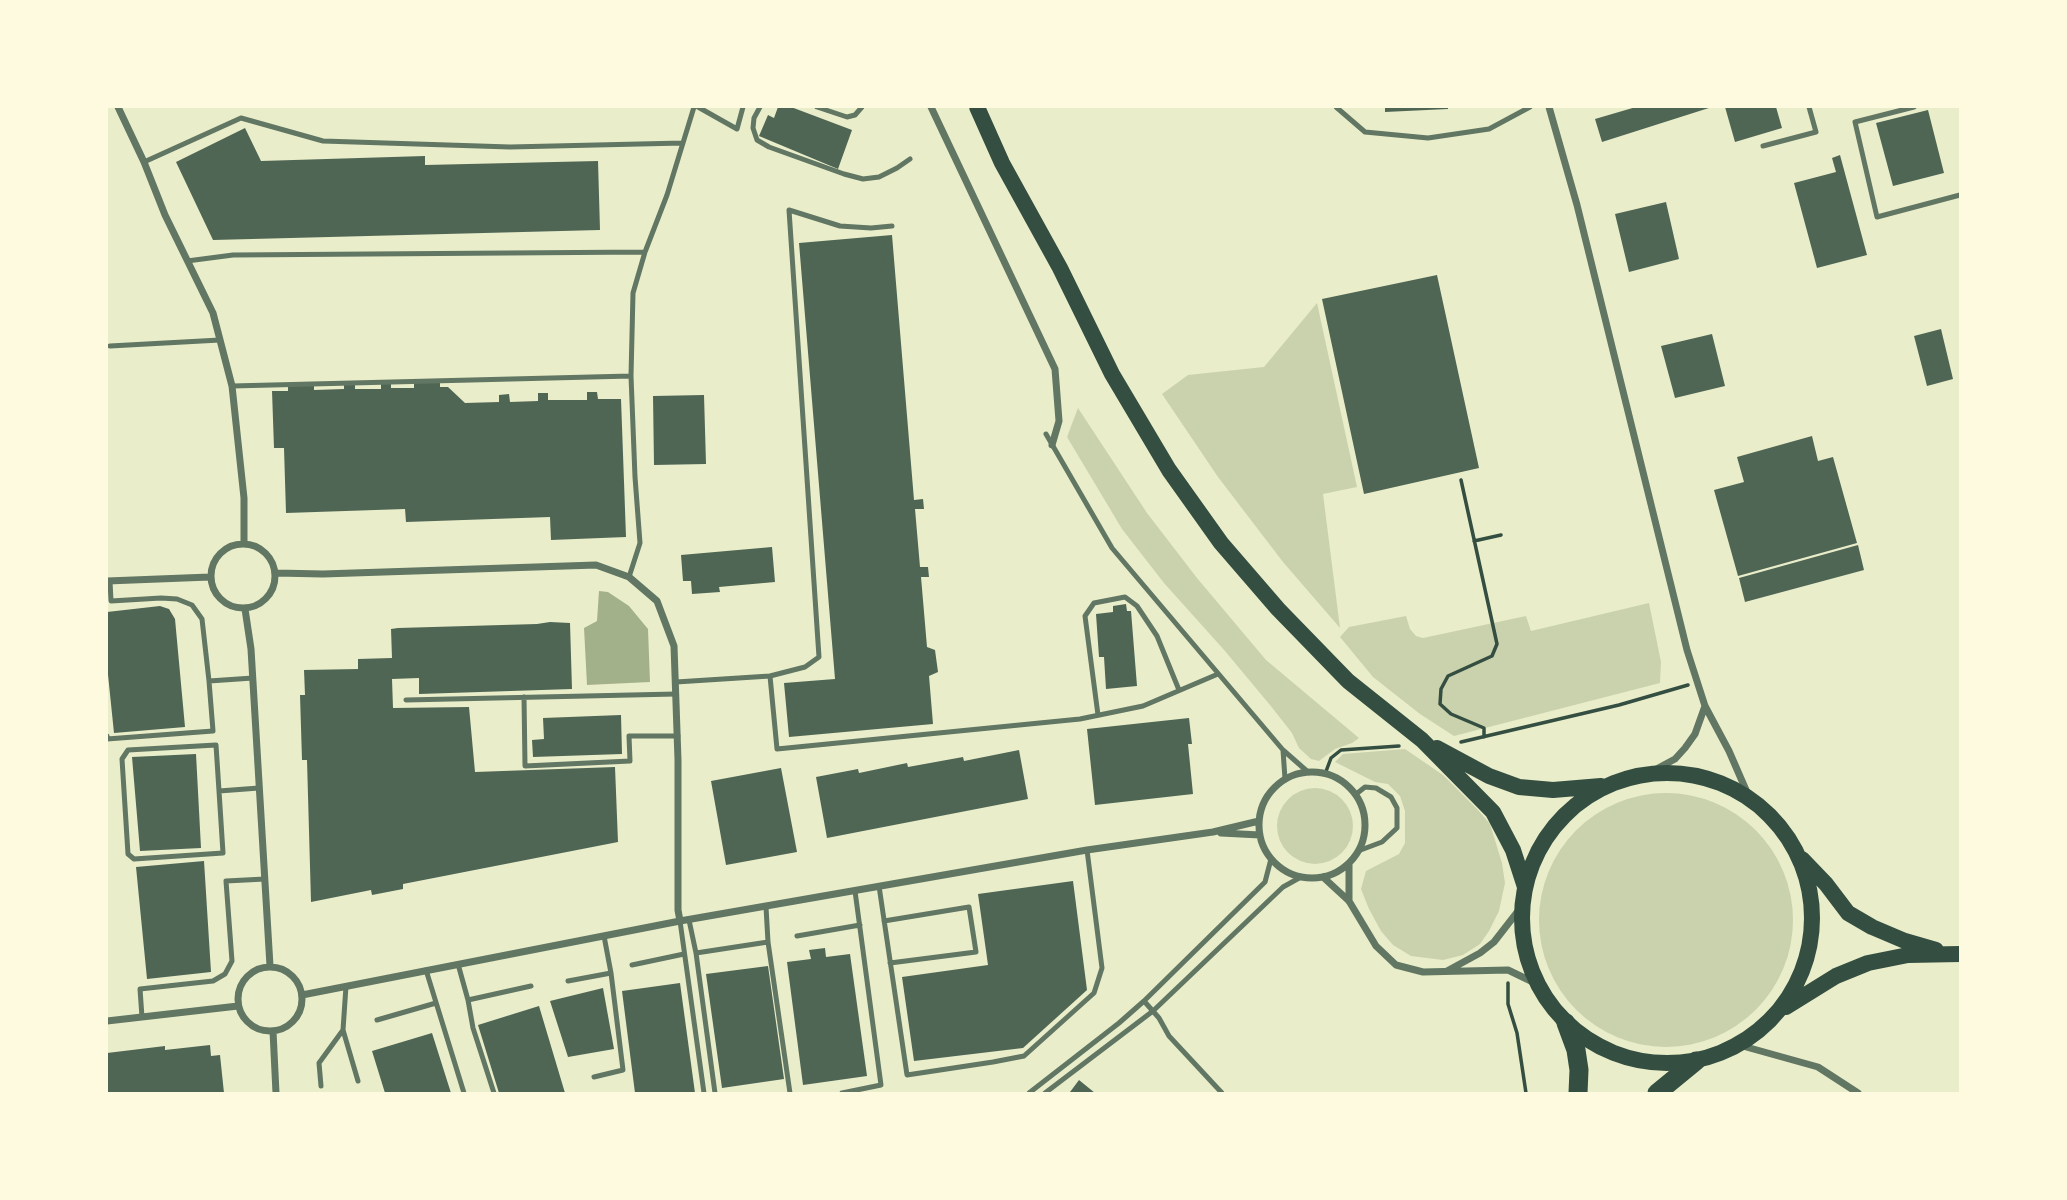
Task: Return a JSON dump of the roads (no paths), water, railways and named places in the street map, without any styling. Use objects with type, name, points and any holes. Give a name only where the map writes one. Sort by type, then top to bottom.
[{"type":"highway","points":[[1566,1023],[1576,1050],[1578,1093]]},
{"type":"highway","points":[[1657,1093],[1696,1060]]},
{"type":"main road","points":[[977,107],[1112,374],[1168,470],[1220,543],[1278,610],[1348,681],[1422,740],[1493,812],[1513,850],[1525,887]]},
{"type":"main road","points":[[1422,740],[1489,776],[1519,787],[1553,790],[1606,786]]},
{"type":"main road","points":[[1675,772],[1701,776],[1726,784],[1749,797],[1770,814],[1787,834],[1800,857],[1811,889],[1813,922],[1809,954],[1797,985],[1778,1012],[1760,1030],[1739,1045],[1696,1060],[1660,1063],[1626,1058],[1593,1044],[1566,1023],[1537,984],[1527,959],[1522,933],[1525,887],[1536,855],[1553,827],[1577,803],[1606,786],[1648,773],[1675,772]]},
{"type":"main road","points":[[1800,857],[1826,884],[1848,913],[1872,928],[1905,941],[1956,954]]},
{"type":"main road","points":[[1778,1012],[1836,976],[1868,963],[1908,955],[1956,954]]},
{"type":"street","points":[[118,107],[165,215],[213,313],[232,386],[244,498],[244,544]]},
{"type":"street","points":[[931,107],[1055,369],[1059,421],[1052,445]]},
{"type":"street","points":[[1549,107],[1577,205],[1687,650],[1705,706],[1749,797]]},
{"type":"street","points":[[244,544],[256,546],[266,552],[276,573],[275,586],[268,597],[258,606],[245,609],[232,607],[221,601],[213,590],[210,577],[213,564],[220,553],[231,546],[244,544]]},
{"type":"street","points":[[276,573],[596,565],[629,577],[657,601],[674,646],[678,736],[678,910],[685,921]]},
{"type":"street","points":[[108,581],[210,577]]},
{"type":"street","points":[[245,609],[253,678],[270,966]]},
{"type":"street","points":[[1648,773],[1675,759],[1685,748],[1695,734],[1705,706]]},
{"type":"street","points":[[1308,772],[1339,779],[1351,789],[1364,816],[1365,831],[1358,850],[1349,863],[1337,873],[1323,877],[1301,877],[1284,870],[1271,859],[1259,835],[1262,807],[1269,794],[1285,779],[1308,772]]},
{"type":"street","points":[[302,995],[685,921],[1087,850],[1213,832],[1259,821]]},
{"type":"street","points":[[1213,832],[1259,835]]},
{"type":"street","points":[[1349,863],[1349,901]]},
{"type":"street","points":[[1323,877],[1349,901],[1376,946],[1396,964],[1423,972],[1508,970],[1537,984]]},
{"type":"street","points":[[1443,973],[1480,953],[1494,942],[1522,906]]},
{"type":"street","points":[[270,966],[292,974],[302,995],[302,1008],[295,1019],[286,1027],[273,1031],[258,1029],[245,1020],[238,1006],[237,995],[248,974],[258,968],[270,966]]},
{"type":"street","points":[[107,1021],[238,1006]]},
{"type":"street","points":[[273,1031],[276,1093]]},
{"type":"street","points":[[1739,1045],[1818,1067],[1858,1093]]},
{"type":"lane","points":[[629,577],[640,543],[631,376],[633,293],[696,107],[737,129],[743,107]]},
{"type":"lane","points":[[760,107],[754,118],[753,128],[757,139],[769,147],[844,174],[863,179],[879,177],[897,169],[910,159]]},
{"type":"lane","points":[[817,107],[847,117],[855,115],[862,107]]},
{"type":"lane","points":[[1336,107],[1364,132],[1428,138],[1489,129],[1530,107]]},
{"type":"lane","points":[[1763,146],[1816,132],[1809,107]]},
{"type":"lane","points":[[1914,107],[1856,122],[1877,217],[1960,195]]},
{"type":"lane","points":[[144,162],[241,118],[323,141],[510,147],[683,143]]},
{"type":"lane","points":[[676,682],[770,676],[805,667],[819,657],[789,210],[840,226],[892,226]]},
{"type":"lane","points":[[187,261],[233,255],[645,252]]},
{"type":"lane","points":[[110,346],[220,340]]},
{"type":"lane","points":[[232,386],[631,376]]},
{"type":"lane","points":[[1046,434],[1112,548],[1283,750],[1308,772]]},
{"type":"lane","points":[[107,736],[107,739],[214,731],[202,619],[192,605],[177,599],[111,601],[108,581]]},
{"type":"lane","points":[[1098,715],[1085,616],[1094,603],[1125,597],[1137,606],[1157,636],[1179,690]]},
{"type":"lane","points":[[770,676],[777,749],[1080,719],[1143,706],[1218,674]]},
{"type":"lane","points":[[209,681],[253,678]]},
{"type":"lane","points":[[406,699],[676,694]]},
{"type":"lane","points":[[524,697],[525,766],[631,761],[629,736],[678,736]]},
{"type":"lane","points":[[216,745],[219,791],[223,853],[134,859],[128,854],[122,759],[128,750],[216,745]]},
{"type":"lane","points":[[1283,750],[1285,779]]},
{"type":"lane","points":[[1354,794],[1365,787],[1376,788],[1391,797],[1397,808],[1397,828],[1382,842],[1358,850]]},
{"type":"lane","points":[[219,791],[259,788]]},
{"type":"lane","points":[[879,886],[907,1075],[1024,1056],[1094,993],[1102,968],[1087,850]]},
{"type":"lane","points":[[1030,1093],[1144,1001],[1265,882],[1271,859]]},
{"type":"lane","points":[[1045,1093],[1153,1011],[1283,887],[1301,877]]},
{"type":"lane","points":[[142,1017],[140,989],[213,981],[225,974],[232,961],[226,881],[265,878]]},
{"type":"lane","points":[[842,1093],[881,1085],[855,891]]},
{"type":"lane","points":[[766,907],[768,942],[790,1093]]},
{"type":"lane","points":[[884,921],[969,907],[976,952],[890,963]]},
{"type":"lane","points":[[685,921],[696,953],[715,1093]]},
{"type":"lane","points":[[685,921],[684,954],[704,1093]]},
{"type":"lane","points":[[797,936],[860,925]]},
{"type":"lane","points":[[594,1077],[623,1070],[604,936]]},
{"type":"lane","points":[[696,953],[768,942]]},
{"type":"lane","points":[[632,965],[684,954]]},
{"type":"lane","points":[[458,964],[473,1028],[494,1093]]},
{"type":"lane","points":[[426,970],[464,1093]]},
{"type":"lane","points":[[568,981],[611,973]]},
{"type":"lane","points":[[346,986],[343,1030],[358,1081]]},
{"type":"lane","points":[[468,1000],[531,986]]},
{"type":"lane","points":[[1144,1001],[1169,1036],[1222,1093]]},
{"type":"lane","points":[[377,1020],[436,1003]]},
{"type":"lane","points":[[321,1086],[319,1063],[343,1030]]}]
